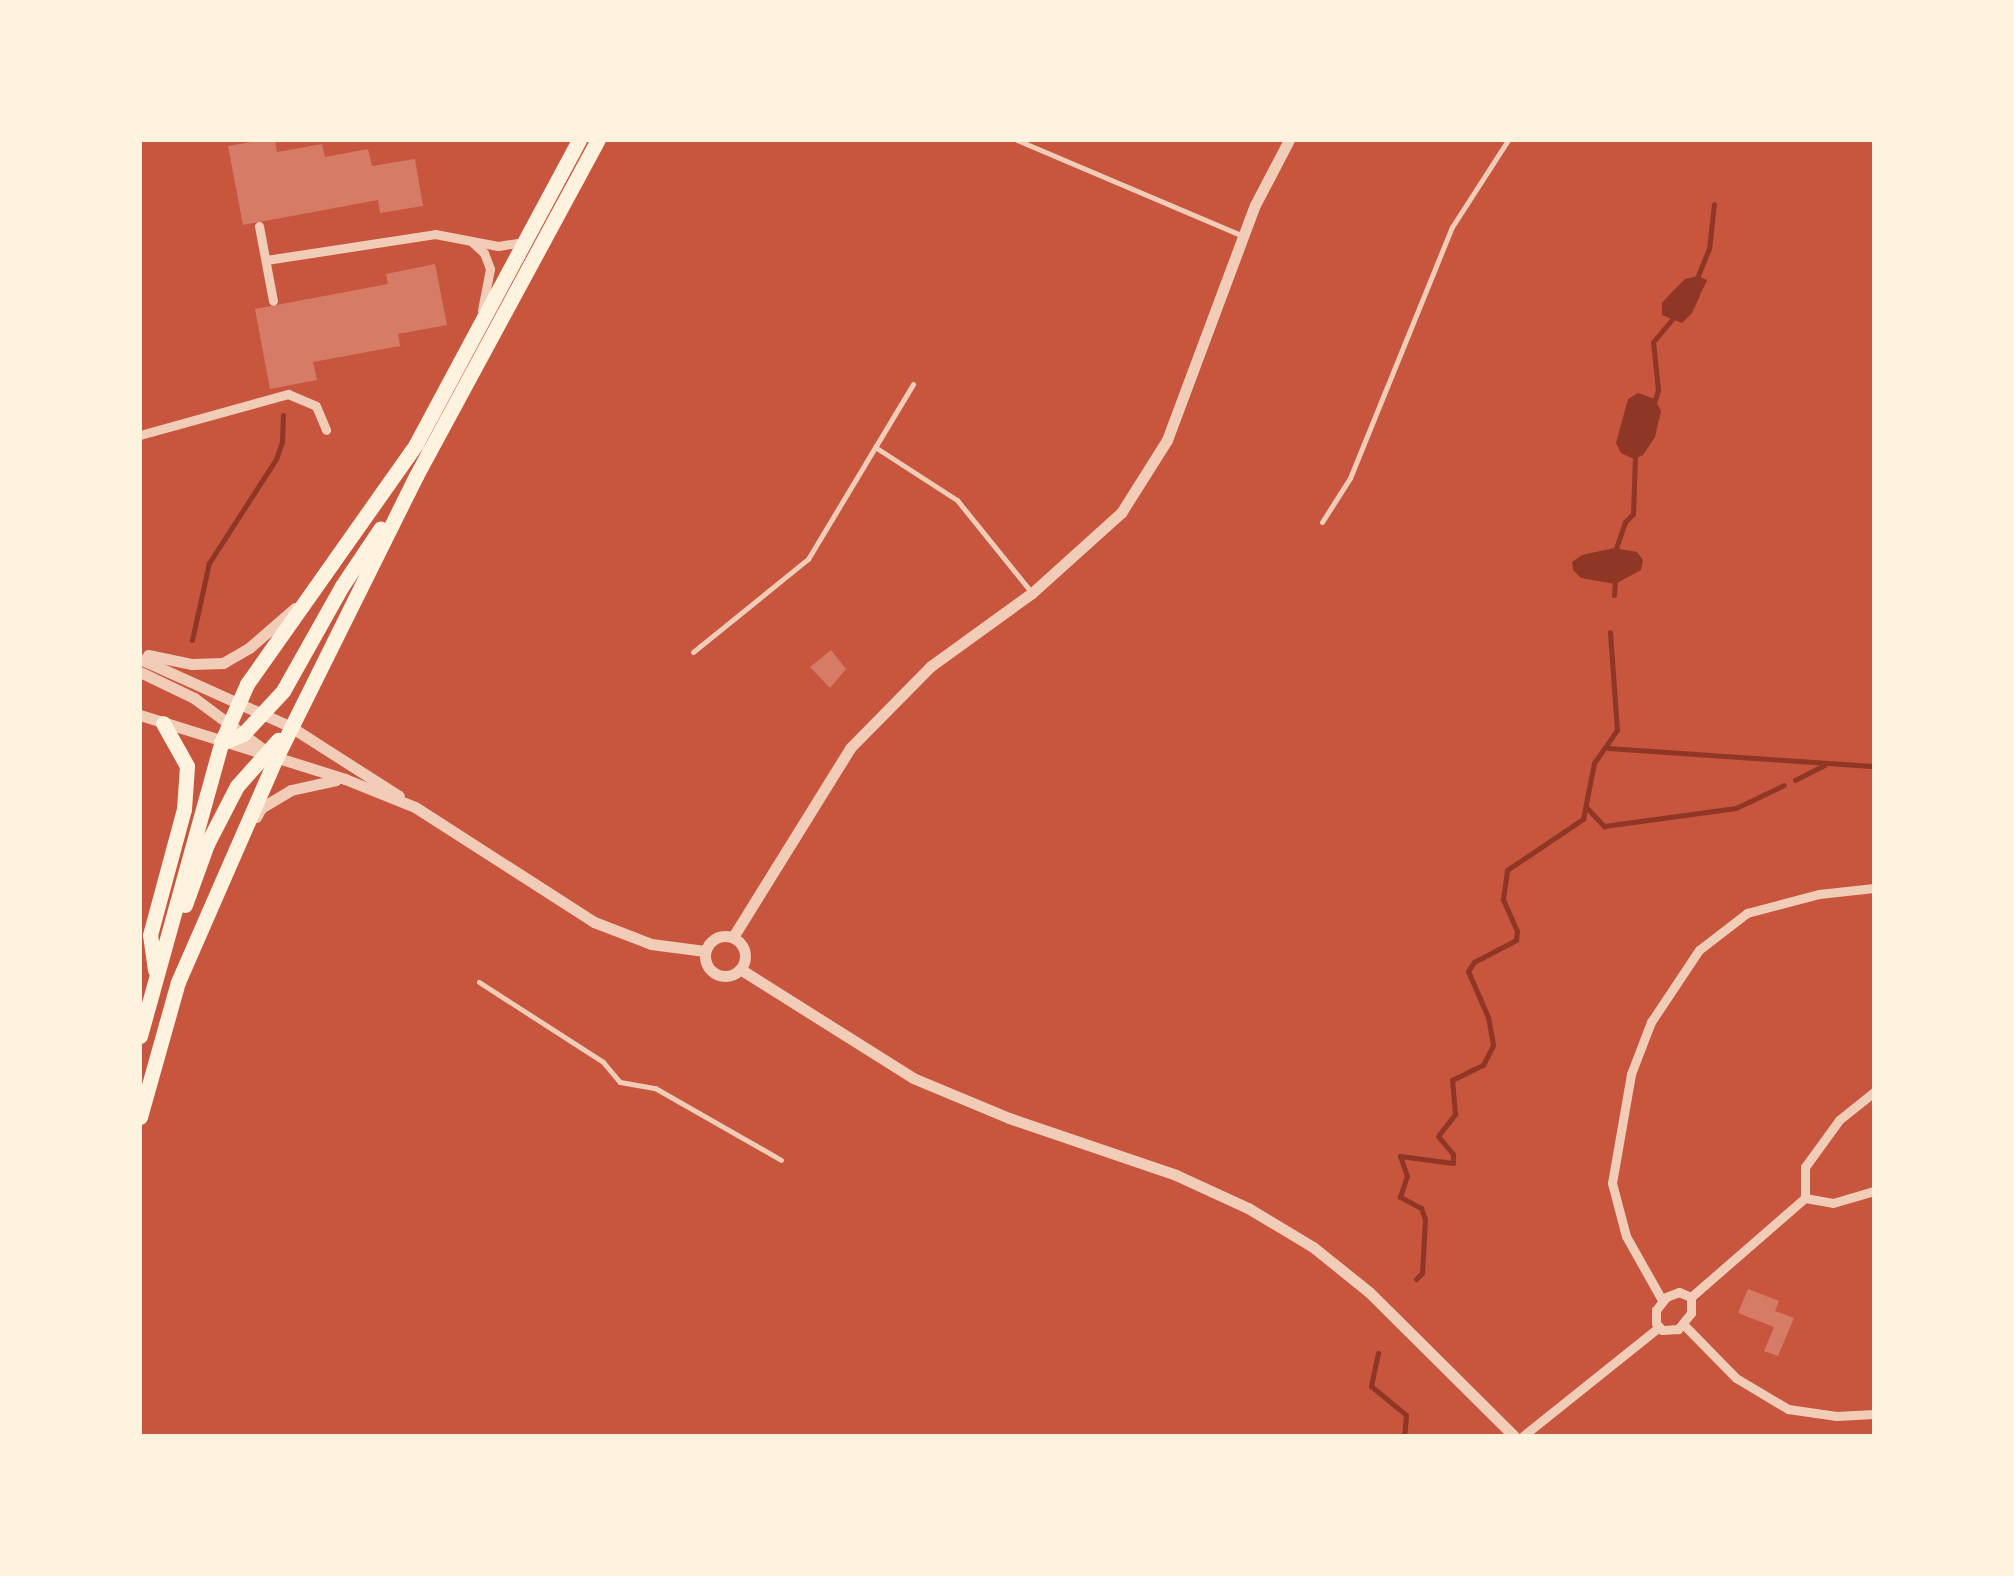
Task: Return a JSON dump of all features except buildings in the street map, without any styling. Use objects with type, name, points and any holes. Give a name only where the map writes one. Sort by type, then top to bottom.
[{"type":"highway","points":[[140,1036],[222,744],[239,702],[416,444],[579,140]]},
{"type":"highway","points":[[156,978],[207,844],[237,786],[291,727],[416,476],[598,140]]},
{"type":"highway","points":[[222,744],[244,743],[266,714],[342,586],[416,476]]},
{"type":"highway","points":[[156,978],[150,935],[184,809],[187,766],[163,722]]},
{"type":"highway","points":[[140,1117],[178,982],[242,840],[268,756]]},
{"type":"street","points":[[733,937],[850,748],[931,666],[1032,594],[1121,512],[1156,459],[1179,410],[1243,236],[1289,140]]},
{"type":"street","points":[[259,226],[273,301]]},
{"type":"street","points":[[266,260],[422,235],[498,246],[523,242]]},
{"type":"street","points":[[471,241],[484,252],[490,269],[490,286],[473,338]]},
{"type":"street","points":[[140,435],[288,394],[316,406],[326,430]]},
{"type":"street","points":[[140,655],[158,660],[223,663],[249,648],[311,594]]},
{"type":"street","points":[[140,655],[266,714],[338,753],[414,807],[594,922],[651,944],[706,951]]},
{"type":"street","points":[[140,672],[194,698],[229,724],[244,743],[268,756],[345,779],[414,807]]},
{"type":"street","points":[[141,715],[222,744]]},
{"type":"street","points":[[242,840],[261,808],[276,799],[302,786],[345,779]]},
{"type":"street","points":[[1662,1300],[1626,1236],[1612,1183],[1631,1074],[1651,1022],[1699,950],[1747,913],[1819,894],[1874,888]]},
{"type":"street","points":[[733,937],[714,939],[706,951],[706,963],[715,973],[726,976],[740,969]]},
{"type":"street","points":[[733,937],[744,949],[740,969]]},
{"type":"street","points":[[740,969],[913,1078],[1009,1118],[1176,1174],[1248,1208],[1313,1247],[1394,1316],[1514,1436]]},
{"type":"street","points":[[1691,1296],[1804,1198],[1805,1167],[1839,1120],[1874,1092]]},
{"type":"street","points":[[1804,1198],[1834,1203],[1874,1191]]},
{"type":"street","points":[[1658,1327],[1655,1314],[1662,1300],[1679,1292],[1691,1296]]},
{"type":"street","points":[[1658,1327],[1673,1331],[1684,1325],[1693,1309],[1691,1296]]},
{"type":"street","points":[[1684,1325],[1727,1371],[1788,1408],[1836,1416],[1874,1414]]},
{"type":"street","points":[[1523,1436],[1658,1327]]},
{"type":"lane","points":[[1017,140],[1243,236]]},
{"type":"lane","points":[[1322,522],[1350,478],[1452,228],[1508,140]]},
{"type":"lane","points":[[692,652],[808,559],[913,384]]},
{"type":"lane","points":[[876,448],[957,500],[1032,594]]},
{"type":"lane","points":[[478,982],[602,1062],[620,1082],[655,1088],[780,1160]]},
{"type":"shaded area","points":[[1698,276],[1707,280],[1692,313],[1682,323],[1662,315],[1662,303],[1671,293],[1685,279]]},
{"type":"shaded area","points":[[1638,393],[1655,399],[1661,411],[1655,437],[1643,455],[1634,459],[1621,453],[1616,443],[1628,399]]},
{"type":"shaded area","points":[[1614,548],[1637,552],[1643,560],[1641,570],[1615,584],[1581,578],[1573,570],[1572,562],[1582,555]]},
{"type":"waterway","points":[[1697,278],[1709,249],[1714,204]]},
{"type":"waterway","points":[[1654,403],[1658,390],[1653,342],[1673,318]]},
{"type":"waterway","points":[[192,640],[209,563],[276,459],[282,442],[283,415]]},
{"type":"waterway","points":[[1614,554],[1625,522],[1633,514],[1635,456]]},
{"type":"waterway","points":[[1614,595],[1615,580]]},
{"type":"waterway","points":[[1416,1279],[1422,1273],[1425,1219],[1421,1208],[1400,1197],[1407,1176],[1400,1156],[1453,1163],[1453,1154],[1438,1136],[1455,1114],[1452,1080],[1483,1065],[1493,1045],[1488,1017],[1468,971],[1474,962],[1516,940],[1517,931],[1503,899],[1507,870],[1583,819],[1594,763],[1617,730],[1610,632]]},
{"type":"waterway","points":[[1608,748],[1874,766]]},
{"type":"waterway","points":[[1795,780],[1824,765]]},
{"type":"waterway","points":[[1587,808],[1604,826],[1736,808],[1784,785]]},
{"type":"waterway","points":[[1378,1353],[1371,1386],[1406,1415],[1404,1436]]}]
